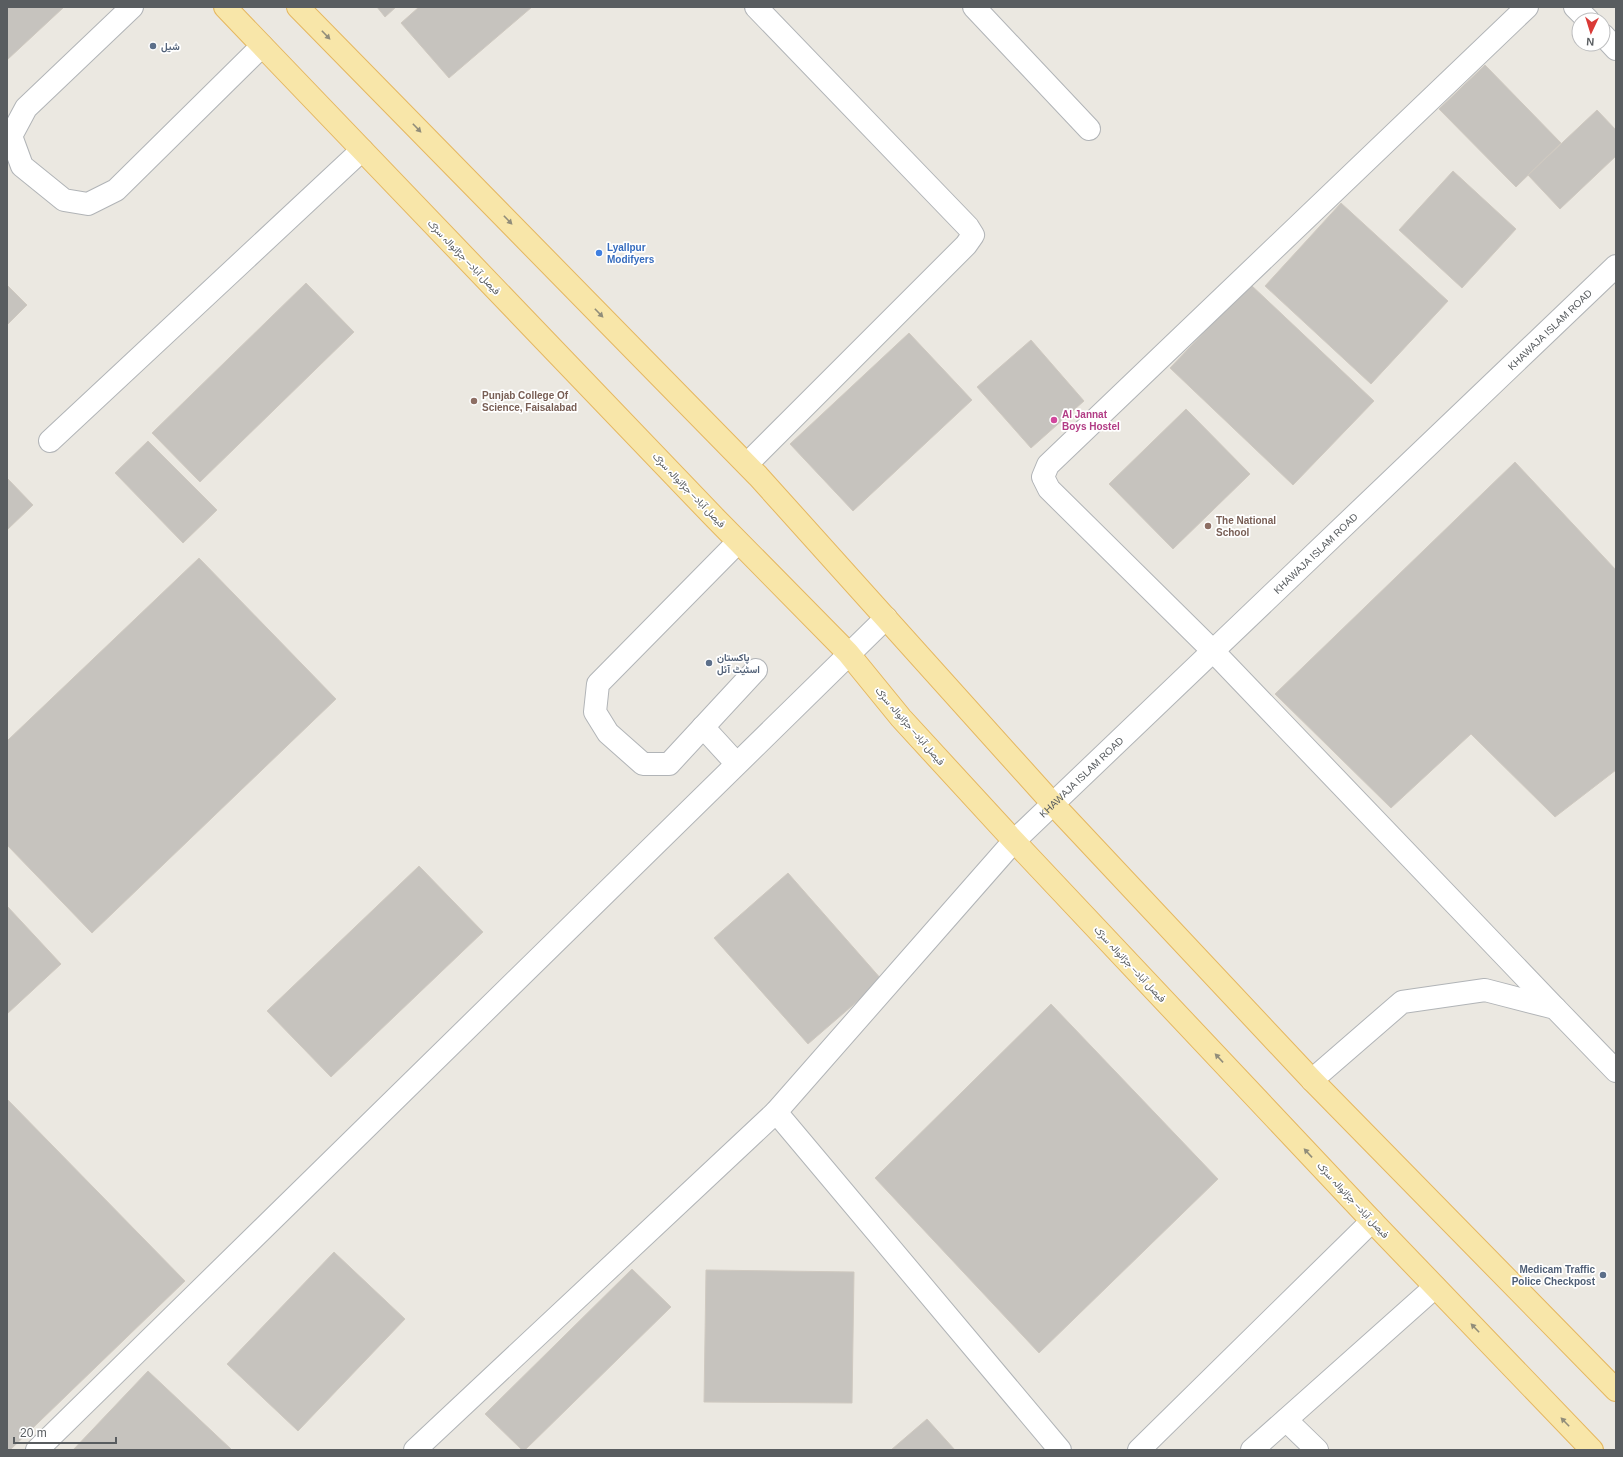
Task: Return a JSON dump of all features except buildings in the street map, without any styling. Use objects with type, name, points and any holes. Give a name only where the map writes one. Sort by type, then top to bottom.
[{"type":"main road","name":"فیصل آباد– جڑانوالہ سڑک","points":[[225,7],[738,542],[848,653],[901,718],[1014,841],[1372,1221],[1592,1450]]},
{"type":"main road","points":[[298,7],[747,464],[1053,804],[1312,1080],[1616,1390]]},
{"type":"street","points":[[132,7],[26,108],[11,136],[22,166],[64,200],[88,204],[116,190],[262,46]]},
{"type":"street","points":[[747,464],[966,245],[973,235],[968,227],[756,7]]},
{"type":"street","points":[[974,7],[1089,129]]},
{"type":"street","points":[[1527,7],[1048,465],[1043,477],[1049,489],[1213,651],[1616,1070]]},
{"type":"street","points":[[50,441],[362,150]]},
{"type":"street","name":"KHAWAJA ISLAM ROAD","points":[[415,1450],[776,1112],[1014,841],[1616,266]]},
{"type":"street","points":[[738,542],[598,684],[595,712],[608,733],[643,764],[669,764],[756,670]]},
{"type":"street","points":[[37,1450],[848,653],[886,618]]},
{"type":"street","points":[[703,727],[736,763]]},
{"type":"street","points":[[1312,1080],[1402,1002],[1485,990],[1555,1008]]},
{"type":"street","points":[[776,1112],[1060,1450]]},
{"type":"street","points":[[1139,1450],[1372,1221]]},
{"type":"street","points":[[1252,1450],[1435,1287]]},
{"type":"street","points":[[1286,1420],[1317,1450]]},
{"type":"place","name":"شیل","points":[[153,46]]},
{"type":"place","name":"Lyallpur Modifyers","points":[[599,253]]},
{"type":"place","name":"Punjab College Of Science, Faisalabad","points":[[474,401]]},
{"type":"place","name":"Al Jannat Boys Hostel","points":[[1054,420]]},
{"type":"place","name":"The National School","points":[[1208,526]]},
{"type":"place","name":"پاکستان اسٹیٹ آئل","points":[[709,663]]},
{"type":"place","name":"Medicam Traffic Police Checkpost","points":[[1603,1275]]}]
